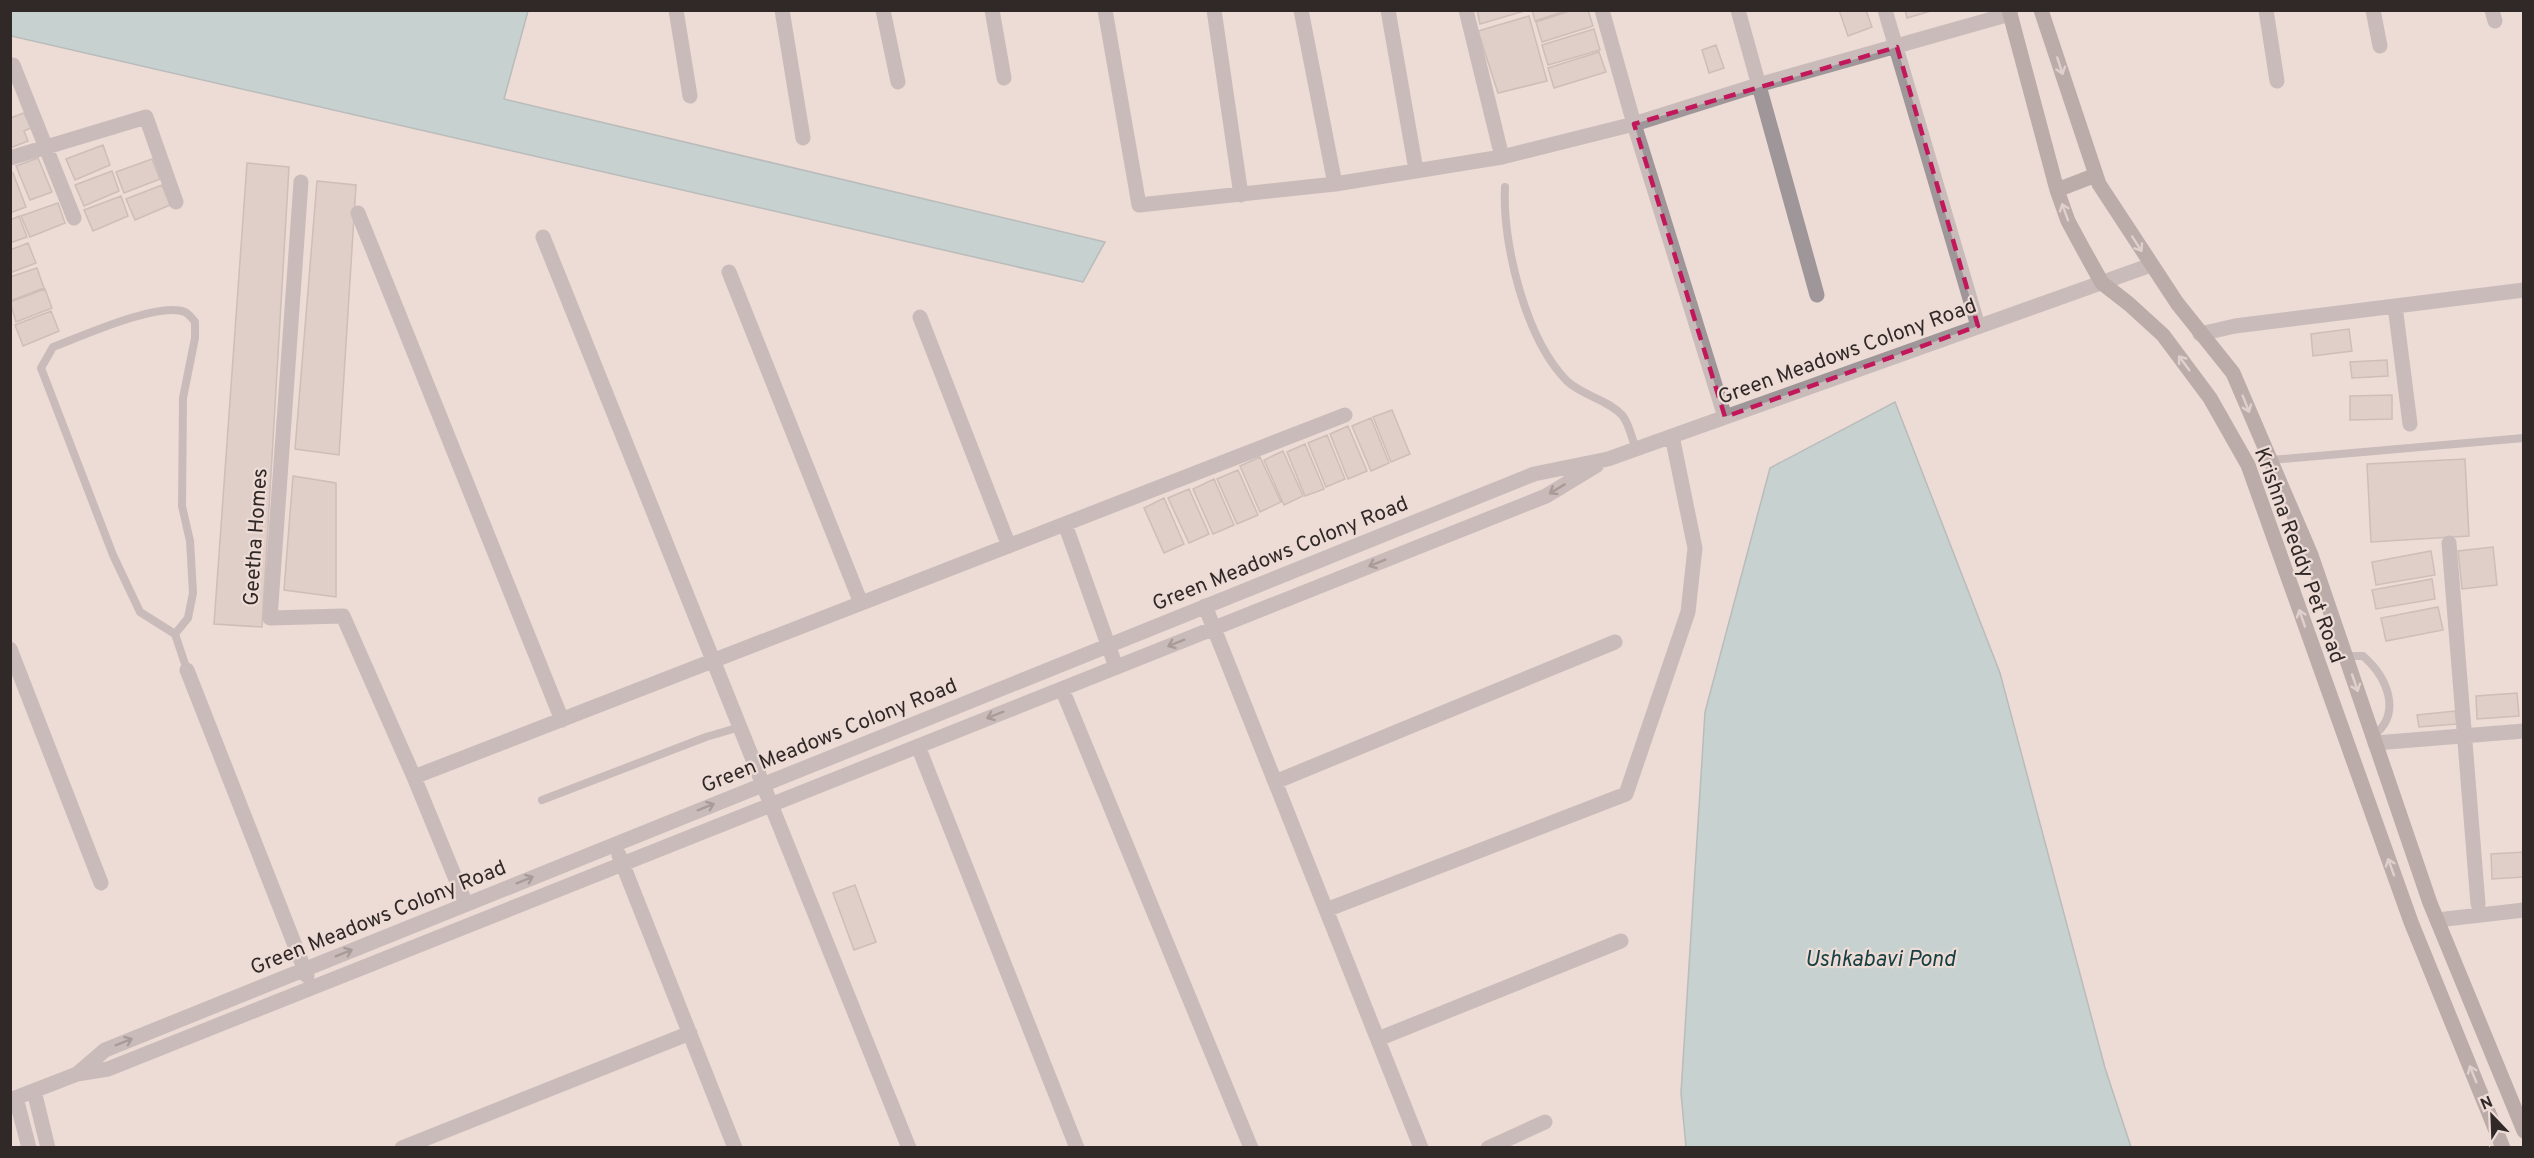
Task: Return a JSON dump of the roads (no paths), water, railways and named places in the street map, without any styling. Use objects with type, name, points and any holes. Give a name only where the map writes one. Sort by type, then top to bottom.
[{"type":"main road","name":"Krishna Reddy Pet Road","points":[[2041,10],[2099,184],[2151,265],[2200,334],[2233,373],[2311,555],[2437,920],[2523,1131]]},
{"type":"main road","name":"Krishna Reddy Pet Road","points":[[2010,12],[2057,190],[2068,221],[2102,283],[2163,335],[2210,398],[2248,465],[2411,922],[2503,1148]]},
{"type":"main road","points":[[2057,190],[2096,174]]},
{"type":"street","points":[[676,10],[690,96]]},
{"type":"street","points":[[782,10],[803,138]]},
{"type":"street","points":[[883,10],[898,82]]},
{"type":"street","points":[[992,10],[1004,78]]},
{"type":"street","points":[[1104,10],[1138,205],[1335,184],[1502,157],[1634,124],[1758,85],[1897,47],[2010,12]]},
{"type":"street","points":[[1214,10],[1241,195]]},
{"type":"street","points":[[1301,10],[1335,184]]},
{"type":"street","points":[[1388,10],[1416,170]]},
{"type":"street","points":[[1466,10],[1502,157]]},
{"type":"street","points":[[1602,10],[1634,124],[1725,417]]},
{"type":"street","points":[[1738,10],[1817,295]]},
{"type":"street","points":[[1885,10],[1978,326]]},
{"type":"street","points":[[2266,10],[2277,81]]},
{"type":"street","points":[[2373,10],[2380,46]]},
{"type":"street","points":[[13,65],[74,218]]},
{"type":"street","points":[[10,158],[146,117],[176,202]]},
{"type":"street","name":"Geetha Homes","points":[[301,182],[270,618],[343,616],[414,777],[466,904]]},
{"type":"street","points":[[358,213],[562,720]]},
{"type":"street","points":[[543,237],[909,1148]]},
{"type":"street","name":"Green Meadows Colony Road","points":[[77,1074],[105,1050],[1534,474],[1608,459],[2151,265]]},
{"type":"street","points":[[729,272],[861,603]]},
{"type":"street","points":[[2200,334],[2235,326],[2523,291]]},
{"type":"street","points":[[2395,306],[2410,424]]},
{"type":"street","points":[[920,317],[1009,546]]},
{"type":"street","points":[[414,777],[1345,415]]},
{"type":"street","points":[[1326,910],[1626,795],[1688,612],[1695,548],[1672,436]]},
{"type":"street","name":"Green Meadows Colony Road","points":[[13,1099],[77,1074],[108,1069],[1546,496],[1608,459]]},
{"type":"street","points":[[1065,524],[1116,667]]},
{"type":"street","points":[[2449,543],[2478,904]]},
{"type":"street","points":[[1205,606],[1421,1148]]},
{"type":"street","points":[[1275,782],[1615,642]]},
{"type":"street","points":[[10,649],[14,671],[100,883]]},
{"type":"street","points":[[187,670],[311,987]]},
{"type":"street","points":[[1062,689],[1251,1148]]},
{"type":"street","points":[[2374,739],[2465,737],[2523,731]]},
{"type":"street","points":[[918,746],[1077,1148]]},
{"type":"street","points":[[614,844],[735,1148]]},
{"type":"street","points":[[2437,920],[2472,918],[2523,910]]},
{"type":"street","points":[[1378,1039],[1621,941]]},
{"type":"street","points":[[402,1148],[690,1034]]},
{"type":"street","points":[[34,1091],[48,1148]]},
{"type":"street","points":[[13,1099],[29,1148]]},
{"type":"street","points":[[1488,1148],[1545,1122]]},
{"type":"lane","points":[[1505,187],[1506,220],[1513,263],[1526,309],[1540,342],[1568,382],[1623,416],[1636,449]]},
{"type":"lane","points":[[175,634],[188,618],[194,593],[190,541],[182,506],[183,398],[195,338],[195,322],[188,313],[163,311],[123,320],[52,347],[41,368],[113,555],[140,612],[175,634],[187,670]]},
{"type":"lane","points":[[2269,461],[2523,438]]},
{"type":"lane","points":[[2345,656],[2363,656],[2372,664],[2390,700],[2390,715],[2384,728],[2374,739]]},
{"type":"lane","points":[[542,800],[706,737],[740,727]]},
{"type":"water","points":[[10,11],[528,11],[504,99],[1105,242],[1083,282],[11,36]]},
{"type":"water","name":"Ushkabavi Pond","points":[[1895,402],[2000,673],[2105,1068],[2131,1147],[1686,1147],[1681,1093],[1705,712],[1770,468]]}]
